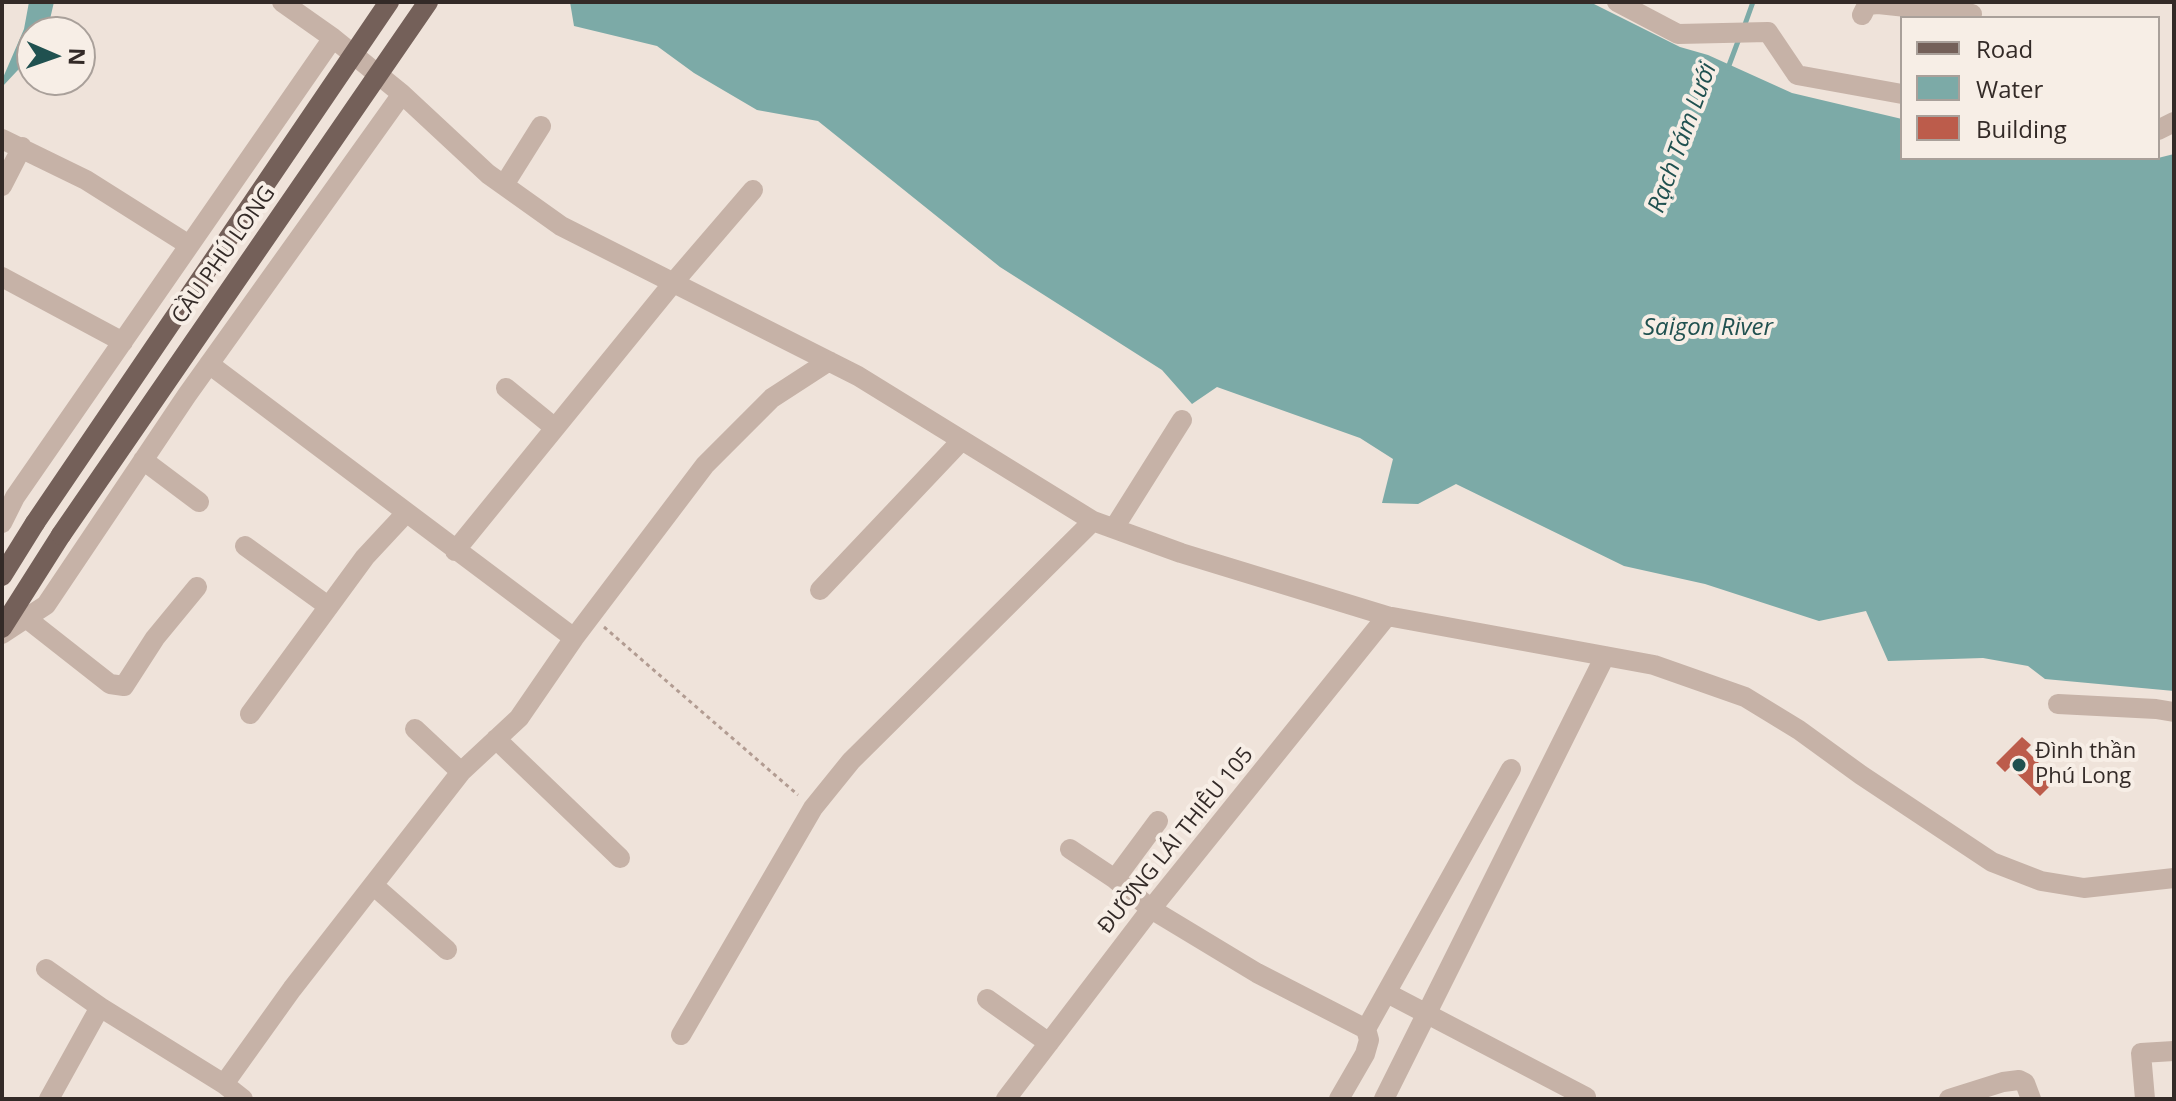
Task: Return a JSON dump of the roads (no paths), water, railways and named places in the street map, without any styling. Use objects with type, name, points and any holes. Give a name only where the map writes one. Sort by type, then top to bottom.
[{"type":"main road","name":"CẦU PHÚ LONG","points":[[2,576],[389,2]]},
{"type":"main road","name":"CẦU PHÚ LONG","points":[[2,628],[61,535],[428,2]]},
{"type":"street","points":[[282,2],[333,38],[402,94],[488,174],[561,226],[858,376],[1093,521],[1181,553],[1387,616],[1654,665],[1745,697],[1799,730],[1992,862],[2041,881],[2084,888],[2174,878]]},
{"type":"street","points":[[1617,2],[1678,34],[1768,32],[1797,75],[1900,94]]},
{"type":"street","points":[[1862,15],[1867,5],[1878,4],[1973,11]]},
{"type":"street","points":[[2,523],[15,497],[333,38]]},
{"type":"street","points":[[2,634],[46,605],[209,364],[402,94]]},
{"type":"street","points":[[504,185],[541,126]]},
{"type":"street","points":[[2,186],[15,144],[86,180],[189,245]]},
{"type":"street","points":[[455,551],[673,283],[753,190]]},
{"type":"street","points":[[2,277],[123,342]]},
{"type":"street","points":[[224,1084],[292,989],[461,772],[519,718],[574,638],[705,465],[772,398],[829,361]]},
{"type":"street","points":[[209,364],[574,638]]},
{"type":"street","points":[[506,388],[555,428]]},
{"type":"street","points":[[1114,528],[1182,420]]},
{"type":"street","points":[[820,590],[962,440]]},
{"type":"street","points":[[143,460],[199,502]]},
{"type":"street","points":[[250,714],[365,557],[406,513]]},
{"type":"street","points":[[681,1035],[813,808],[851,761],[1093,521]]},
{"type":"street","points":[[245,546],[328,606]]},
{"type":"street","points":[[26,618],[110,684],[124,686],[155,638],[197,587]]},
{"type":"street","name":"ĐƯỜNG LÁI THIÊU 105","points":[[1006,1099],[1042,1038],[1151,909],[1387,616]]},
{"type":"street","points":[[1384,1099],[1421,1012],[1605,656]]},
{"type":"street","points":[[2058,704],[2174,712]]},
{"type":"street","points":[[415,729],[461,772]]},
{"type":"street","points":[[496,739],[620,858]]},
{"type":"street","points":[[1366,1029],[1392,996],[1511,769]]},
{"type":"street","points":[[1115,879],[1158,821]]},
{"type":"street","points":[[1070,849],[1115,879],[1151,909],[1257,973],[1366,1029],[1369,1040],[1365,1054],[1339,1099]]},
{"type":"street","points":[[373,885],[447,950]]},
{"type":"street","points":[[46,969],[243,1099]]},
{"type":"street","points":[[1392,996],[1586,1097]]},
{"type":"street","points":[[987,999],[1042,1038]]},
{"type":"street","points":[[49,1099],[100,1007]]},
{"type":"street","points":[[2145,1099],[2141,1053],[2174,1051]]},
{"type":"street","points":[[1949,1099],[2019,1080],[2025,1083],[2031,1099]]},
{"type":"water","points":[[29,2],[54,2],[51,16],[26,16]]},
{"type":"water","name":"Saigon River","points":[[570,2],[1590,2],[1680,47],[1708,55],[1792,93],[1900,119],[1900,160],[2160,160],[2174,154],[2174,691],[2045,679],[2028,666],[1983,658],[1888,661],[1866,611],[1819,621],[1705,584],[1624,566],[1456,484],[1418,504],[1382,503],[1393,459],[1360,438],[1217,387],[1192,404],[1162,370],[1000,267],[818,121],[757,110],[694,73],[657,46],[574,26]]},
{"type":"water","points":[[16,48],[16,72],[2,87]]},
{"type":"waterway","name":"Rạch Tám Lưới","points":[[1744,27],[1753,2]]},
{"type":"waterway","name":"Rạch Tám Lưới","points":[[1728,68],[1740,36]]},
{"type":"place","name":"Đình thần Phú Long","points":[[2019,765]]}]
